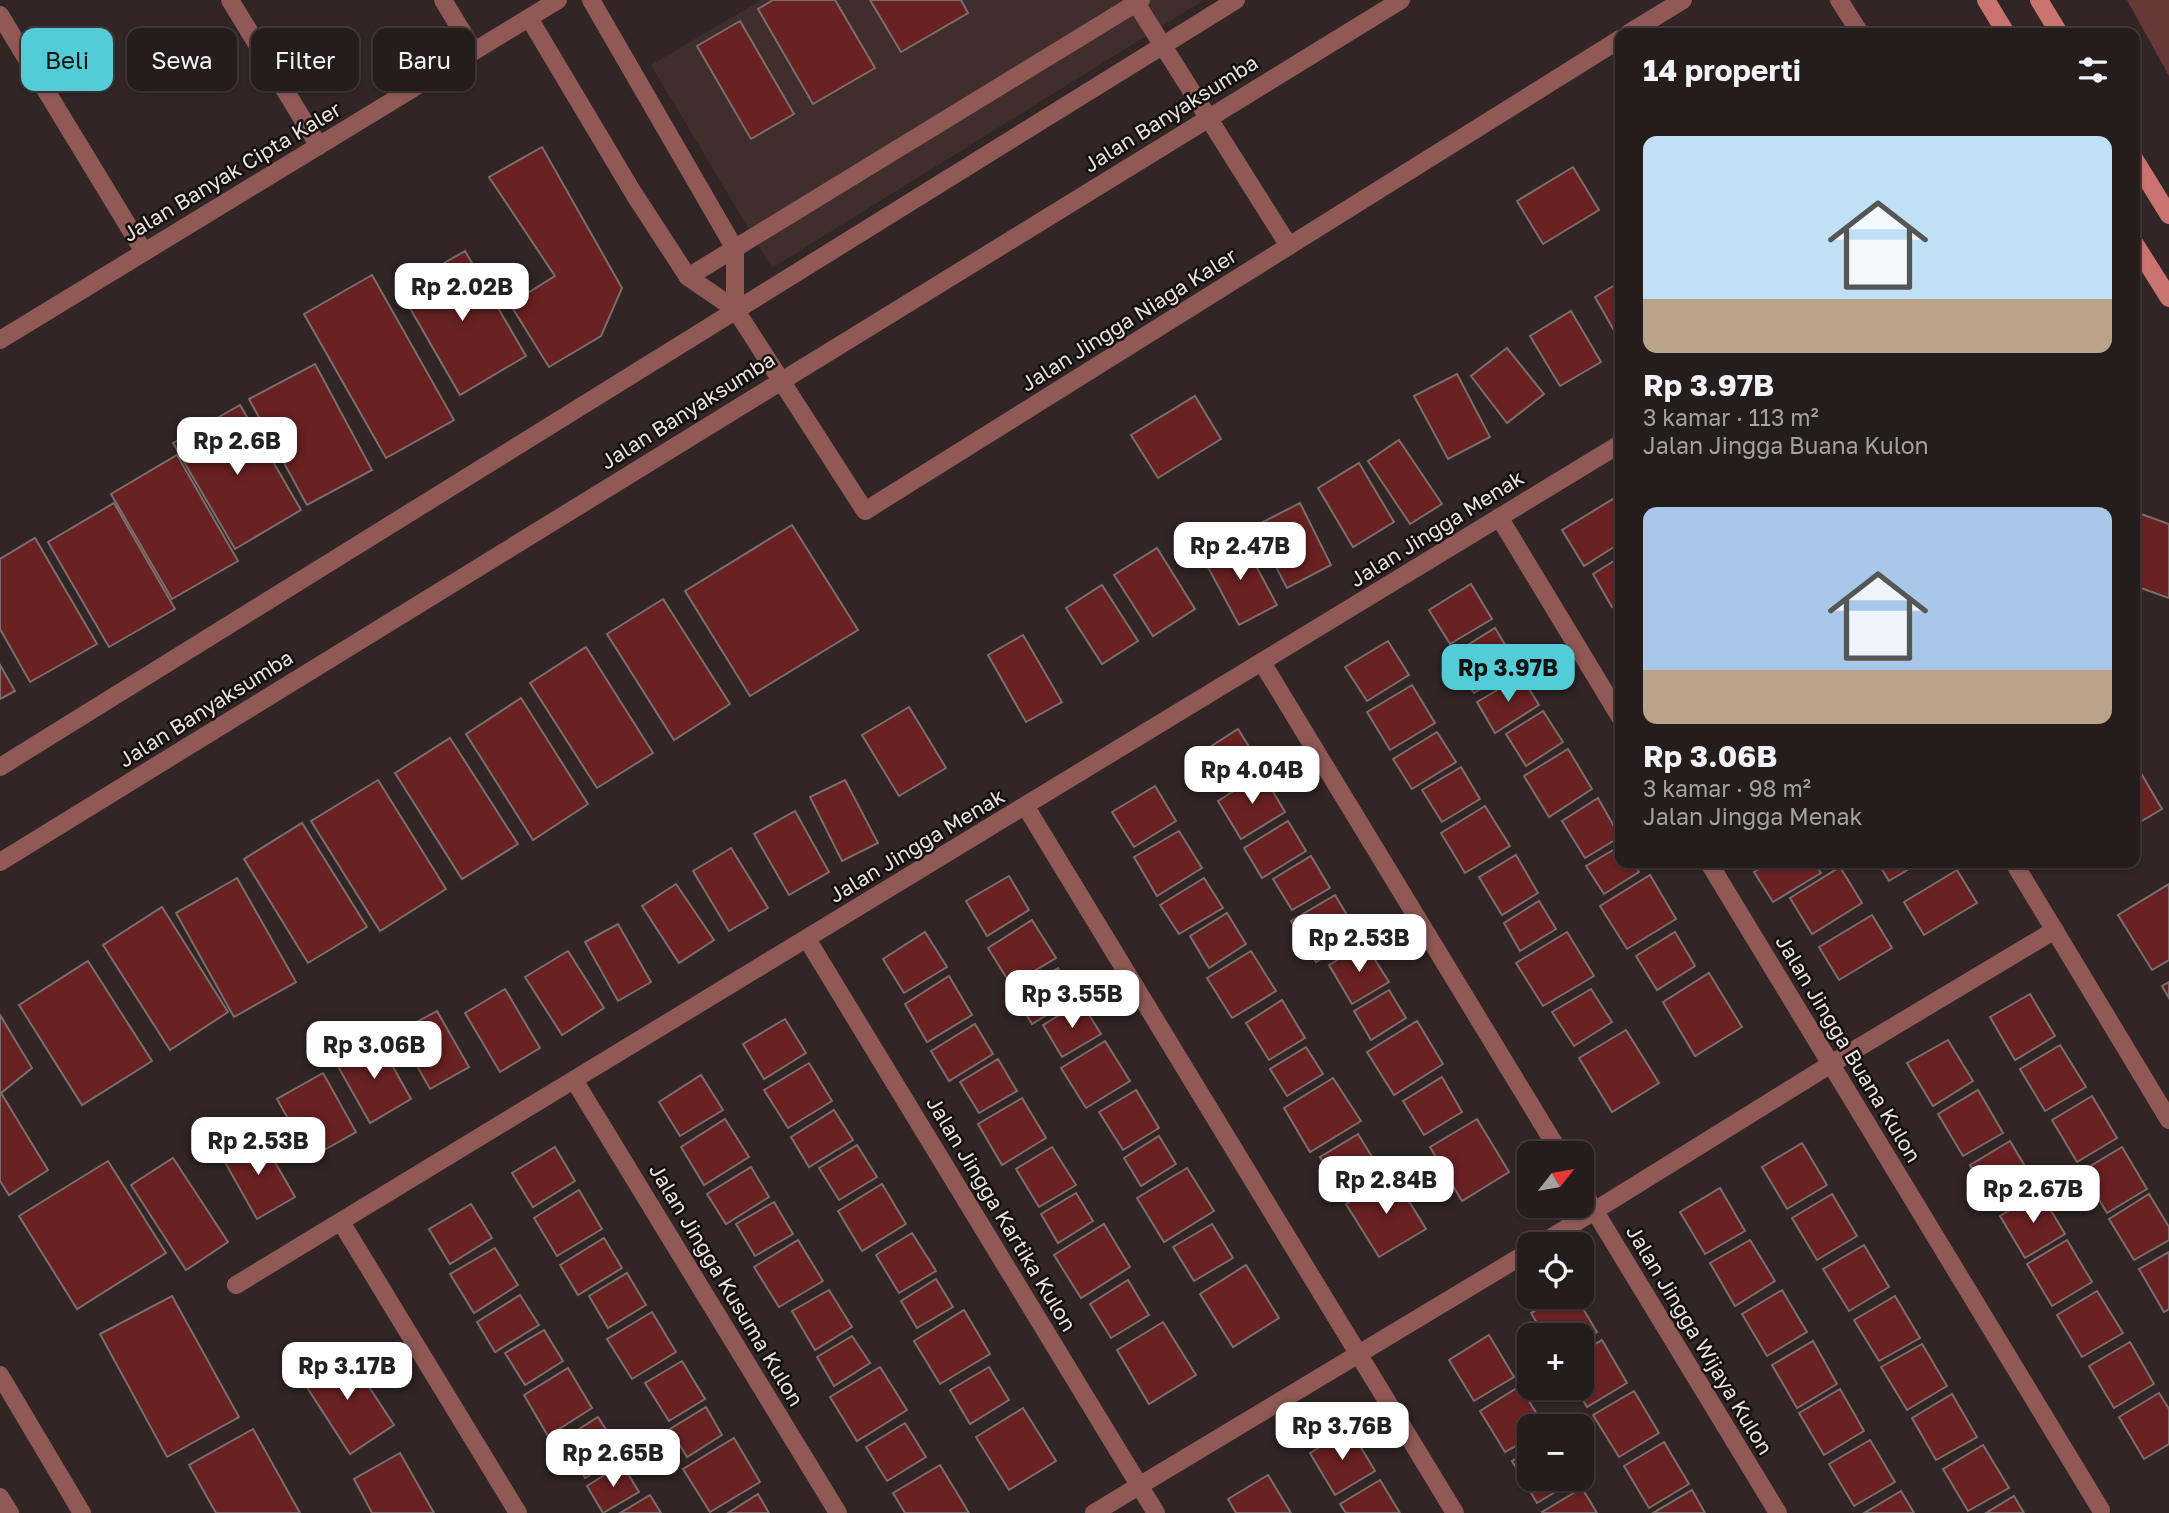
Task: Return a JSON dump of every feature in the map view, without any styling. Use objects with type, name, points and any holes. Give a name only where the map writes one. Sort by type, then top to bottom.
[{"type":"street","points":[[230,0],[318,146]]},
{"type":"street","points":[[443,0],[460,28]]},
{"type":"street","name":"Jalan Banyak Cipta Kaler","points":[[475,50],[558,0]]},
{"type":"street","points":[[591,0],[735,249],[735,309]]},
{"type":"street","points":[[0,767],[1236,0]]},
{"type":"street","name":"Jalan Banyaksumba","points":[[0,862],[1401,0]]},
{"type":"street","points":[[1637,28],[1682,0]]},
{"type":"street","points":[[1839,0],[1857,28]]},
{"type":"street","points":[[1986,0],[2003,28]]},
{"type":"street","points":[[2039,0],[2056,28]]},
{"type":"street","points":[[688,277],[1138,1],[1289,246]]},
{"type":"street","points":[[0,15],[144,252]]},
{"type":"street","points":[[529,18],[634,194],[688,277],[735,309]]},
{"type":"street","name":"Jalan Jingga Niaga Kaler","points":[[735,309],[864,511],[1615,42]]},
{"type":"street","name":"Jalan Banyak Cipta Kaler","points":[[0,340],[408,91]]},
{"type":"street","points":[[2140,168],[2169,215]]},
{"type":"street","points":[[2140,252],[2169,298]]},
{"type":"street","name":"Jalan Jingga Menak","points":[[236,1285],[1263,664],[1615,447]]},
{"type":"street","points":[[1499,517],[1615,710]]},
{"type":"street","points":[[1263,664],[1553,1141]]},
{"type":"street","points":[[1026,807],[1455,1513]]},
{"type":"street","name":"Jalan Jingga Buana Kulon","points":[[1712,868],[2101,1510]]},
{"type":"street","points":[[2017,868],[2169,1120]]},
{"type":"street","points":[[1561,1232],[1831,1064],[2054,930]]},
{"type":"street","name":"Jalan Jingga Kartika Kulon","points":[[807,939],[1156,1513]]},
{"type":"street","name":"Jalan Jingga Kusuma Kulon","points":[[574,1080],[838,1513]]},
{"type":"street","name":"Jalan Jingga Wijaya Kulon","points":[[1595,1212],[1778,1513]]},
{"type":"street","points":[[341,1222],[518,1513]]},
{"type":"street","points":[[1094,1513],[1517,1259]]},
{"type":"street","points":[[0,1374],[82,1513]]},
{"type":"street","points":[[0,1497],[10,1513]]},
{"type":"shaded area","points":[[761,0],[1204,0],[772,268],[651,65]]},
{"type":"shaded area","points":[[2127,0],[2169,0],[2169,76]]},
{"type":"building","points":[[773,0],[835,0],[875,68],[813,104],[758,9]]},
{"type":"building","points":[[870,0],[961,0],[968,13],[901,52]]},
{"type":"building","points":[[740,21],[794,114],[751,139],[697,46]]},
{"type":"building","points":[[542,147],[622,288],[601,336],[549,367],[510,304],[555,276],[489,177]]},
{"type":"building","points":[[1573,167],[1599,210],[1543,244],[1517,201]]},
{"type":"building","points":[[465,251],[526,356],[460,395],[399,289]]},
{"type":"building","points":[[372,275],[454,420],[386,458],[304,314]]},
{"type":"building","points":[[1615,285],[1615,332],[1595,297]]},
{"type":"building","points":[[1571,311],[1601,362],[1560,386],[1530,336]]},
{"type":"building","points":[[1507,348],[1544,394],[1507,423],[1471,376]]},
{"type":"building","points":[[315,364],[372,470],[307,505],[249,399]]},
{"type":"building","points":[[1457,374],[1490,437],[1448,459],[1414,396]]},
{"type":"building","points":[[1195,396],[1221,439],[1158,478],[1131,435]]},
{"type":"building","points":[[240,405],[301,510],[235,549],[173,443]]},
{"type":"building","points":[[1399,440],[1442,504],[1410,524],[1368,461]]},
{"type":"building","points":[[177,455],[238,561],[172,599],[111,494]]},
{"type":"building","points":[[1359,463],[1394,522],[1353,547],[1318,488]]},
{"type":"building","points":[[1613,499],[1615,502],[1615,546],[1584,566],[1562,530]]},
{"type":"building","points":[[114,503],[175,609],[109,647],[48,542]]},
{"type":"building","points":[[1300,503],[1331,565],[1287,588],[1255,526]]},
{"type":"building","points":[[2141,514],[2169,524],[2169,598],[2140,588]]},
{"type":"building","points":[[792,525],[858,630],[750,696],[685,591]]},
{"type":"building","points":[[35,538],[97,644],[30,682],[0,629],[0,559]]},
{"type":"building","points":[[1241,538],[1277,605],[1239,625],[1203,558]]},
{"type":"building","points":[[1157,548],[1195,609],[1153,636],[1114,575]]},
{"type":"building","points":[[1615,560],[1615,605],[1612,607],[1593,574]]},
{"type":"building","points":[[1471,584],[1492,619],[1450,644],[1429,610]]},
{"type":"building","points":[[1102,585],[1138,641],[1102,664],[1066,608]]},
{"type":"building","points":[[663,599],[730,704],[674,740],[607,634]]},
{"type":"building","points":[[1495,628],[1518,666],[1474,693],[1450,656]]},
{"type":"building","points":[[1023,635],[1062,702],[1026,722],[988,655]]},
{"type":"building","points":[[1388,641],[1409,675],[1367,701],[1345,667]]},
{"type":"building","points":[[586,647],[653,753],[597,788],[530,683]]},
{"type":"building","points":[[0,665],[15,691],[0,699]]},
{"type":"building","points":[[1521,676],[1539,705],[1495,733],[1477,702]]},
{"type":"building","points":[[1412,685],[1435,723],[1390,750],[1367,712]]},
{"type":"building","points":[[521,698],[588,804],[533,840],[466,734]]},
{"type":"building","points":[[909,707],[946,768],[899,796],[862,735]]},
{"type":"building","points":[[1543,711],[1563,742],[1526,766],[1506,734]]},
{"type":"building","points":[[1238,729],[1260,764],[1217,790],[1196,756]]},
{"type":"building","points":[[1437,732],[1456,762],[1412,789],[1393,759]]},
{"type":"building","points":[[450,738],[518,844],[462,879],[395,773]]},
{"type":"building","points":[[1568,749],[1592,789],[1549,817],[1524,776]]},
{"type":"building","points":[[1461,767],[1480,799],[1442,822],[1422,790]]},
{"type":"building","points":[[2140,772],[2162,809],[2140,822]]},
{"type":"building","points":[[1262,773],[1285,812],[1241,839],[1218,801]]},
{"type":"building","points":[[378,780],[446,889],[380,931],[311,821]]},
{"type":"building","points":[[845,780],[878,843],[842,861],[810,797]]},
{"type":"building","points":[[1155,786],[1176,821],[1134,847],[1112,812]]},
{"type":"building","points":[[1598,798],[1615,828],[1615,840],[1585,858],[1562,821]]},
{"type":"building","points":[[1485,806],[1510,846],[1465,873],[1441,833]]},
{"type":"building","points":[[795,811],[829,872],[789,895],[754,834]]},
{"type":"building","points":[[1288,821],[1306,851],[1262,878],[1244,848]]},
{"type":"building","points":[[302,823],[367,927],[308,963],[244,859]]},
{"type":"building","points":[[1179,831],[1202,868],[1157,896],[1134,857]]},
{"type":"building","points":[[731,848],[768,908],[729,931],[693,871]]},
{"type":"building","points":[[1615,849],[1615,868],[1636,868],[1639,872],[1604,894],[1586,866]]},
{"type":"building","points":[[1516,855],[1538,893],[1502,915],[1479,877]]},
{"type":"building","points":[[1311,856],[1330,888],[1292,910],[1273,879]]},
{"type":"building","points":[[1761,868],[1818,868],[1821,873],[1773,902],[1754,872]]},
{"type":"building","points":[[1841,868],[1862,903],[1812,934],[1790,898]]},
{"type":"building","points":[[1881,868],[1911,868],[1889,881]]},
{"type":"building","points":[[1957,870],[1977,903],[1924,935],[1904,902]]},
{"type":"building","points":[[1650,875],[1676,919],[1627,949],[1600,906]]},
{"type":"building","points":[[1009,876],[1029,910],[987,936],[966,901]]},
{"type":"building","points":[[237,878],[296,982],[234,1017],[176,913]]},
{"type":"building","points":[[1204,878],[1223,908],[1179,934],[1160,905]]},
{"type":"building","points":[[676,884],[714,940],[679,963],[642,906]]},
{"type":"building","points":[[2169,884],[2169,960],[2152,970],[2118,915]]},
{"type":"building","points":[[1335,895],[1359,935],[1316,962],[1291,921]]},
{"type":"building","points":[[1539,901],[1556,929],[1520,951],[1504,923]]},
{"type":"building","points":[[162,907],[228,1012],[170,1050],[103,945]]},
{"type":"building","points":[[1227,913],[1246,944],[1209,968],[1190,936]]},
{"type":"building","points":[[1872,915],[1892,948],[1839,980],[1819,947]]},
{"type":"building","points":[[1032,920],[1056,958],[1011,985],[988,948]]},
{"type":"building","points":[[618,924],[651,982],[618,1001],[585,942]]},
{"type":"building","points":[[925,932],[947,967],[904,993],[883,959]]},
{"type":"building","points":[[1567,932],[1594,976],[1543,1006],[1516,963]]},
{"type":"building","points":[[1675,932],[1695,966],[1657,990],[1636,956]]},
{"type":"building","points":[[1365,944],[1389,982],[1352,1004],[1329,965]]},
{"type":"building","points":[[568,951],[604,1008],[562,1035],[525,977]]},
{"type":"building","points":[[1251,951],[1276,991],[1232,1018],[1207,978]]},
{"type":"building","points":[[88,961],[152,1061],[82,1105],[19,1005]]},
{"type":"building","points":[[1058,968],[1076,997],[1032,1024],[1014,994]]},
{"type":"building","points":[[1709,973],[1742,1027],[1695,1056],[1663,1002]]},
{"type":"building","points":[[949,976],[972,1015],[927,1042],[905,1004]]},
{"type":"building","points":[[2169,982],[2169,998],[2162,986]]},
{"type":"building","points":[[505,989],[540,1048],[500,1072],[465,1013]]},
{"type":"building","points":[[1591,989],[1612,1022],[1574,1046],[1552,1012]]},
{"type":"building","points":[[1389,990],[1406,1018],[1371,1040],[1354,1011]]},
{"type":"building","points":[[2030,994],[2055,1036],[2015,1060],[1990,1017]]},
{"type":"building","points":[[1282,1000],[1305,1038],[1269,1060],[1246,1023]]},
{"type":"building","points":[[1081,1002],[1101,1034],[1062,1057],[1043,1025]]},
{"type":"building","points":[[437,1011],[469,1067],[430,1089],[398,1032]]},
{"type":"building","points":[[0,1015],[32,1068],[1,1093],[48,1170],[9,1195],[0,1181]]},
{"type":"building","points":[[785,1019],[806,1053],[764,1079],[743,1044]]},
{"type":"building","points":[[1417,1021],[1443,1064],[1394,1095],[1367,1052]]},
{"type":"building","points":[[975,1024],[993,1054],[949,1081],[931,1051]]},
{"type":"building","points":[[1626,1030],[1659,1083],[1612,1112],[1579,1058]]},
{"type":"building","points":[[378,1040],[411,1099],[370,1123],[336,1063]]},
{"type":"building","points":[[1948,1040],[1973,1081],[1933,1106],[1907,1063]]},
{"type":"building","points":[[1105,1041],[1130,1081],[1086,1108],[1061,1068]]},
{"type":"building","points":[[2060,1045],[2086,1087],[2045,1111],[2020,1069]]},
{"type":"building","points":[[1306,1047],[1323,1074],[1287,1096],[1270,1069]]},
{"type":"building","points":[[998,1059],[1017,1091],[979,1113],[960,1082]]},
{"type":"building","points":[[809,1063],[832,1101],[788,1128],[764,1090]]},
{"type":"building","points":[[323,1073],[356,1132],[310,1158],[277,1099]]},
{"type":"building","points":[[701,1075],[723,1110],[680,1136],[659,1102]]},
{"type":"building","points":[[1442,1077],[1462,1112],[1424,1135],[1403,1101]]},
{"type":"building","points":[[1333,1078],[1361,1121],[1310,1152],[1284,1108]]},
{"type":"building","points":[[1136,1090],[1159,1128],[1123,1150],[1099,1112]]},
{"type":"building","points":[[1978,1090],[2003,1133],[1963,1156],[1938,1114]]},
{"type":"building","points":[[2092,1096],[2117,1138],[2077,1162],[2052,1120]]},
{"type":"building","points":[[1022,1098],[1046,1138],[1002,1165],[978,1124]]},
{"type":"building","points":[[834,1110],[853,1140],[809,1167],[791,1137]]},
{"type":"building","points":[[725,1119],[749,1157],[704,1185],[681,1147]]},
{"type":"building","points":[[1477,1119],[1509,1172],[1462,1201],[1430,1147]]},
{"type":"building","points":[[1358,1134],[1379,1168],[1341,1192],[1320,1157]]},
{"type":"building","points":[[260,1136],[295,1197],[257,1219],[222,1157]]},
{"type":"building","points":[[1159,1136],[1176,1164],[1141,1186],[1124,1158]]},
{"type":"building","points":[[2010,1141],[2035,1183],[1995,1207],[1970,1165]]},
{"type":"building","points":[[1802,1143],[1827,1185],[1787,1209],[1762,1167]]},
{"type":"building","points":[[857,1145],[877,1177],[839,1200],[819,1168]]},
{"type":"building","points":[[555,1147],[575,1181],[533,1207],[512,1173]]},
{"type":"building","points":[[1052,1147],[1076,1185],[1039,1207],[1016,1169]]},
{"type":"building","points":[[2122,1147],[2147,1189],[2107,1213],[2082,1171]]},
{"type":"building","points":[[173,1158],[228,1242],[186,1270],[131,1185]]},
{"type":"building","points":[[108,1161],[166,1253],[77,1309],[19,1216]]},
{"type":"building","points":[[751,1167],[769,1197],[726,1224],[707,1194]]},
{"type":"building","points":[[1187,1168],[1214,1211],[1164,1242],[1137,1198]]},
{"type":"building","points":[[1393,1175],[1426,1229],[1379,1257],[1346,1204]]},
{"type":"building","points":[[882,1184],[906,1224],[862,1251],[838,1211]]},
{"type":"building","points":[[1720,1188],[1745,1231],[1705,1254],[1680,1212]]},
{"type":"building","points":[[579,1190],[602,1229],[557,1256],[534,1218]]},
{"type":"building","points":[[2040,1192],[2065,1234],[2025,1258],[2000,1216]]},
{"type":"building","points":[[1076,1193],[1093,1221],[1058,1243],[1041,1214]]},
{"type":"building","points":[[1832,1194],[1857,1236],[1817,1260],[1792,1218]]},
{"type":"building","points":[[2149,1194],[2169,1227],[2169,1240],[2134,1260],[2109,1219]]},
{"type":"building","points":[[774,1202],[793,1234],[755,1256],[736,1224]]},
{"type":"building","points":[[471,1204],[492,1238],[450,1264],[429,1229]]},
{"type":"building","points":[[1104,1224],[1130,1267],[1081,1298],[1054,1255]]},
{"type":"building","points":[[1212,1224],[1233,1258],[1194,1281],[1173,1247]]},
{"type":"building","points":[[912,1233],[936,1271],[899,1293],[876,1255]]},
{"type":"building","points":[[604,1238],[622,1268],[578,1295],[560,1265]]},
{"type":"building","points":[[798,1240],[823,1281],[779,1307],[754,1267]]},
{"type":"building","points":[[1750,1240],[1775,1281],[1735,1306],[1710,1263]]},
{"type":"building","points":[[2067,1240],[2092,1282],[2052,1306],[2027,1264]]},
{"type":"building","points":[[1864,1245],[1889,1287],[1849,1311],[1823,1269]]},
{"type":"building","points":[[495,1248],[518,1285],[474,1313],[450,1274]]},
{"type":"building","points":[[2169,1252],[2169,1309],[2164,1312],[2139,1269]]},
{"type":"building","points":[[1246,1265],[1279,1318],[1233,1347],[1200,1294]]},
{"type":"building","points":[[627,1273],[646,1305],[608,1328],[589,1296]]},
{"type":"building","points":[[936,1279],[953,1307],[917,1328],[901,1301]]},
{"type":"building","points":[[1128,1280],[1149,1315],[1111,1338],[1090,1304]]},
{"type":"building","points":[[829,1290],[852,1327],[815,1350],[792,1311]]},
{"type":"building","points":[[1782,1290],[1807,1332],[1767,1356],[1742,1314]]},
{"type":"building","points":[[2097,1291],[2123,1333],[2082,1357],[2057,1315]]},
{"type":"building","points":[[520,1295],[539,1325],[495,1352],[477,1322]]},
{"type":"building","points":[[172,1296],[239,1417],[167,1457],[100,1334]]},
{"type":"building","points":[[1895,1296],[1920,1338],[1879,1361],[1854,1320]]},
{"type":"building","points":[[1538,1309],[1583,1309],[1592,1323],[1537,1323],[1531,1313]]},
{"type":"building","points":[[964,1310],[990,1354],[940,1384],[914,1341]]},
{"type":"building","points":[[652,1312],[676,1352],[632,1379],[607,1339]]},
{"type":"building","points":[[1163,1322],[1196,1375],[1149,1404],[1117,1350]]},
{"type":"building","points":[[544,1330],[563,1361],[525,1385],[505,1353]]},
{"type":"building","points":[[1489,1335],[1514,1377],[1474,1401],[1449,1360]]},
{"type":"building","points":[[852,1336],[870,1363],[834,1386],[817,1357]]},
{"type":"building","points":[[1602,1340],[1627,1383],[1587,1407],[1583,1400],[1594,1400],[1594,1345]]},
{"type":"building","points":[[1813,1341],[1837,1384],[1797,1408],[1772,1365]]},
{"type":"building","points":[[2130,1342],[2154,1384],[2114,1408],[2089,1366]]},
{"type":"building","points":[[1922,1344],[1947,1386],[1907,1410],[1881,1367]]},
{"type":"building","points":[[344,1349],[394,1425],[350,1454],[301,1378]]},
{"type":"building","points":[[682,1361],[705,1399],[669,1421],[645,1383]]},
{"type":"building","points":[[880,1367],[907,1410],[857,1441],[830,1397]]},
{"type":"building","points":[[989,1367],[1009,1400],[970,1424],[950,1390]]},
{"type":"building","points":[[568,1368],[592,1408],[548,1436],[524,1395]]},
{"type":"building","points":[[1517,1388],[1517,1400],[1528,1400],[1537,1414],[1517,1414],[1517,1445],[1505,1452],[1480,1411]]},
{"type":"building","points":[[1840,1389],[1864,1431],[1824,1455],[1799,1413]]},
{"type":"building","points":[[1634,1391],[1659,1433],[1619,1457],[1594,1414]]},
{"type":"building","points":[[2159,1393],[2169,1409],[2169,1444],[2144,1459],[2119,1417]]},
{"type":"building","points":[[1952,1394],[1977,1437],[1936,1460],[1912,1418]]},
{"type":"building","points":[[706,1407],[722,1435],[687,1457],[670,1429]]},
{"type":"building","points":[[1023,1408],[1056,1461],[1009,1490],[976,1437]]},
{"type":"building","points":[[598,1417],[622,1455],[585,1478],[562,1440]]},
{"type":"building","points":[[905,1423],[926,1457],[887,1481],[866,1447]]},
{"type":"building","points":[[253,1429],[300,1513],[216,1513],[189,1465]]},
{"type":"building","points":[[1350,1429],[1375,1471],[1335,1495],[1310,1453]]},
{"type":"building","points":[[734,1438],[760,1482],[710,1512],[683,1469]]},
{"type":"building","points":[[1870,1440],[1895,1482],[1854,1506],[1829,1464]]},
{"type":"building","points":[[1664,1442],[1689,1484],[1649,1508],[1624,1466]]},
{"type":"building","points":[[1983,1445],[2009,1488],[1968,1511],[1943,1469]]},
{"type":"building","points":[[400,1453],[434,1513],[372,1513],[354,1479]]},
{"type":"building","points":[[622,1464],[639,1492],[603,1513],[587,1486]]},
{"type":"building","points":[[940,1465],[969,1513],[905,1513],[893,1493]]},
{"type":"building","points":[[1268,1475],[1291,1513],[1236,1513],[1228,1499]]},
{"type":"building","points":[[1380,1480],[1400,1513],[1346,1513],[1340,1504]]},
{"type":"building","points":[[1692,1490],[1705,1513],[1653,1513]]},
{"type":"building","points":[[1530,1491],[1557,1491],[1537,1503]]},
{"type":"building","points":[[1577,1491],[1584,1491],[1597,1513],[1543,1513]]},
{"type":"building","points":[[1901,1491],[1914,1513],[1864,1513]]},
{"type":"building","points":[[758,1494],[769,1513],[728,1513]]},
{"type":"building","points":[[650,1495],[661,1513],[620,1513]]},
{"type":"building","points":[[2014,1496],[2024,1513],[1986,1513]]}]
